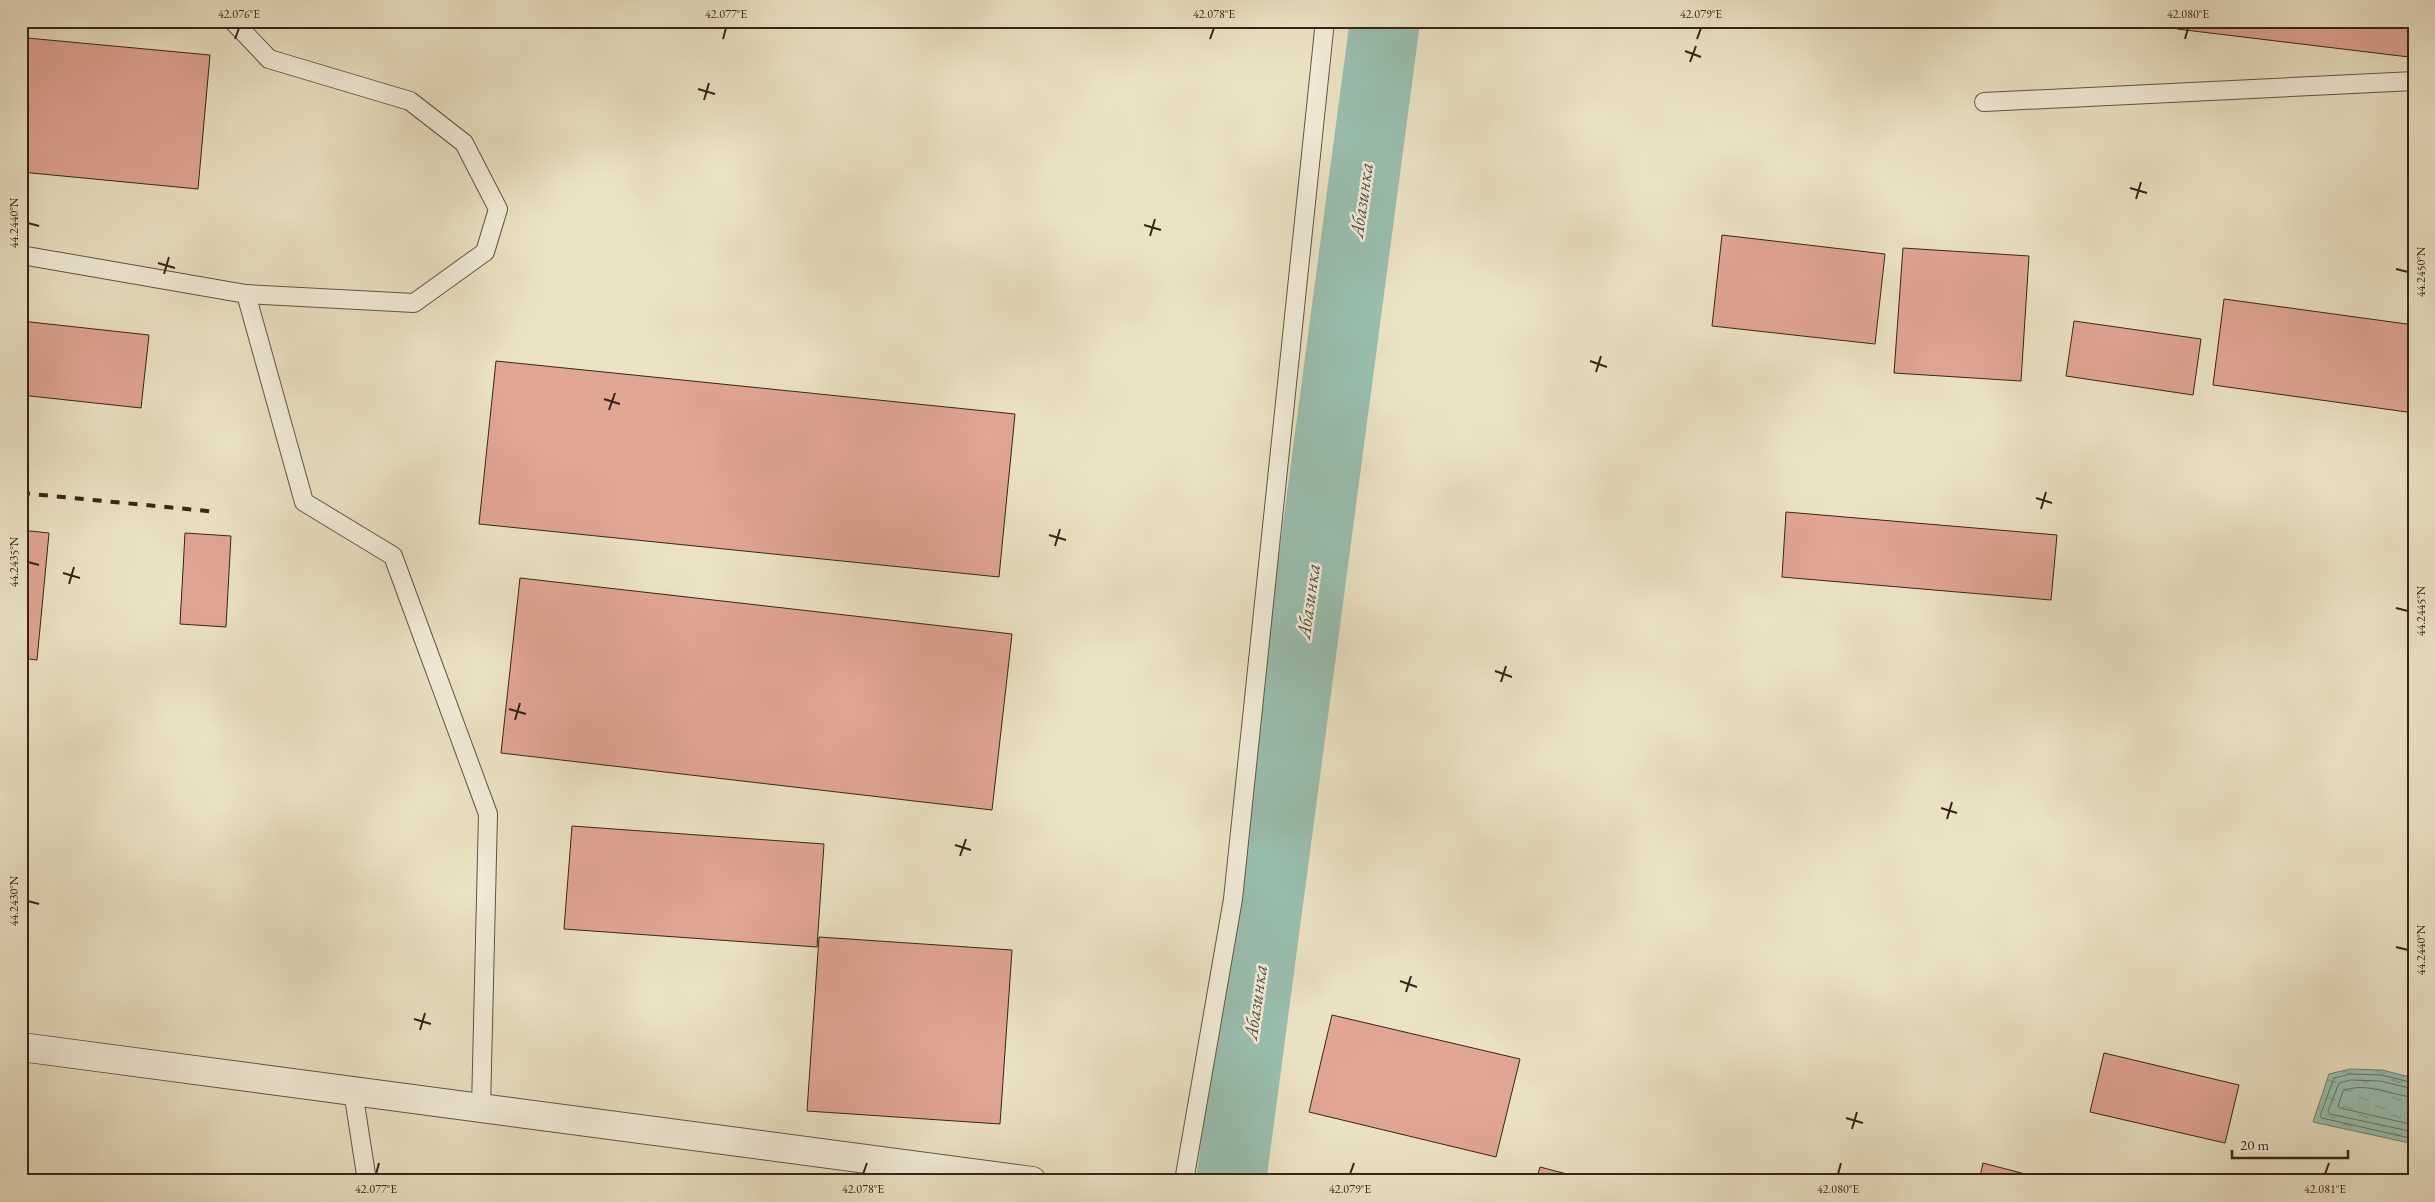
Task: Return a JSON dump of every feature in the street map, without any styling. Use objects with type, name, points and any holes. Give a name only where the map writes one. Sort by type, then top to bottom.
[{"type":"street","points":[[21,1047],[1032,1181]]},
{"type":"lane","points":[[21,255],[246,294],[414,303],[485,252],[498,209],[464,143],[410,101],[269,59],[233,21]]},
{"type":"lane","points":[[1184,1181],[1234,899],[1325,21]]},
{"type":"lane","points":[[1984,102],[2414,81]]},
{"type":"lane","points":[[246,294],[304,502],[393,556],[488,814],[481,1108]]},
{"type":"lane","points":[[353,1091],[367,1181]]},
{"type":"water","points":[[2350,1069],[2382,1070],[2414,1078],[2414,1144],[2313,1122],[2329,1074]]},
{"type":"building","points":[[2178,21],[2396,21],[2413,23],[2409,57],[2177,29]]},
{"type":"building","points":[[27,38],[210,55],[198,189],[21,172],[21,102]]},
{"type":"building","points":[[1722,235],[1885,254],[1875,344],[1712,326]]},
{"type":"building","points":[[1903,248],[2029,256],[2021,381],[1894,373]]},
{"type":"building","points":[[2224,299],[2414,325],[2414,413],[2213,385]]},
{"type":"building","points":[[21,321],[149,335],[141,408],[21,395]]},
{"type":"building","points":[[2074,321],[2201,339],[2193,395],[2066,376]]},
{"type":"building","points":[[496,361],[1015,414],[999,577],[479,524]]},
{"type":"building","points":[[1786,512],[2057,535],[2051,600],[1782,577]]},
{"type":"building","points":[[21,530],[49,533],[37,660],[21,658]]},
{"type":"building","points":[[185,533],[231,536],[226,627],[180,624]]},
{"type":"building","points":[[520,578],[1012,634],[992,810],[501,753]]},
{"type":"building","points":[[572,826],[824,844],[817,947],[564,929]]},
{"type":"building","points":[[819,937],[1012,950],[1000,1124],[807,1111]]},
{"type":"building","points":[[1332,1015],[1520,1059],[1496,1157],[1309,1112]]},
{"type":"building","points":[[2104,1053],[2239,1085],[2225,1143],[2090,1112]]},
{"type":"building","points":[[1983,1163],[2052,1181],[1979,1181]]},
{"type":"building","points":[[1540,1167],[1594,1181],[1536,1181]]},
{"type":"waterway","name":"Абазинка","points":[[1231,1181],[1385,21]]},
{"type":"railway","points":[[21,493],[218,512]]}]
